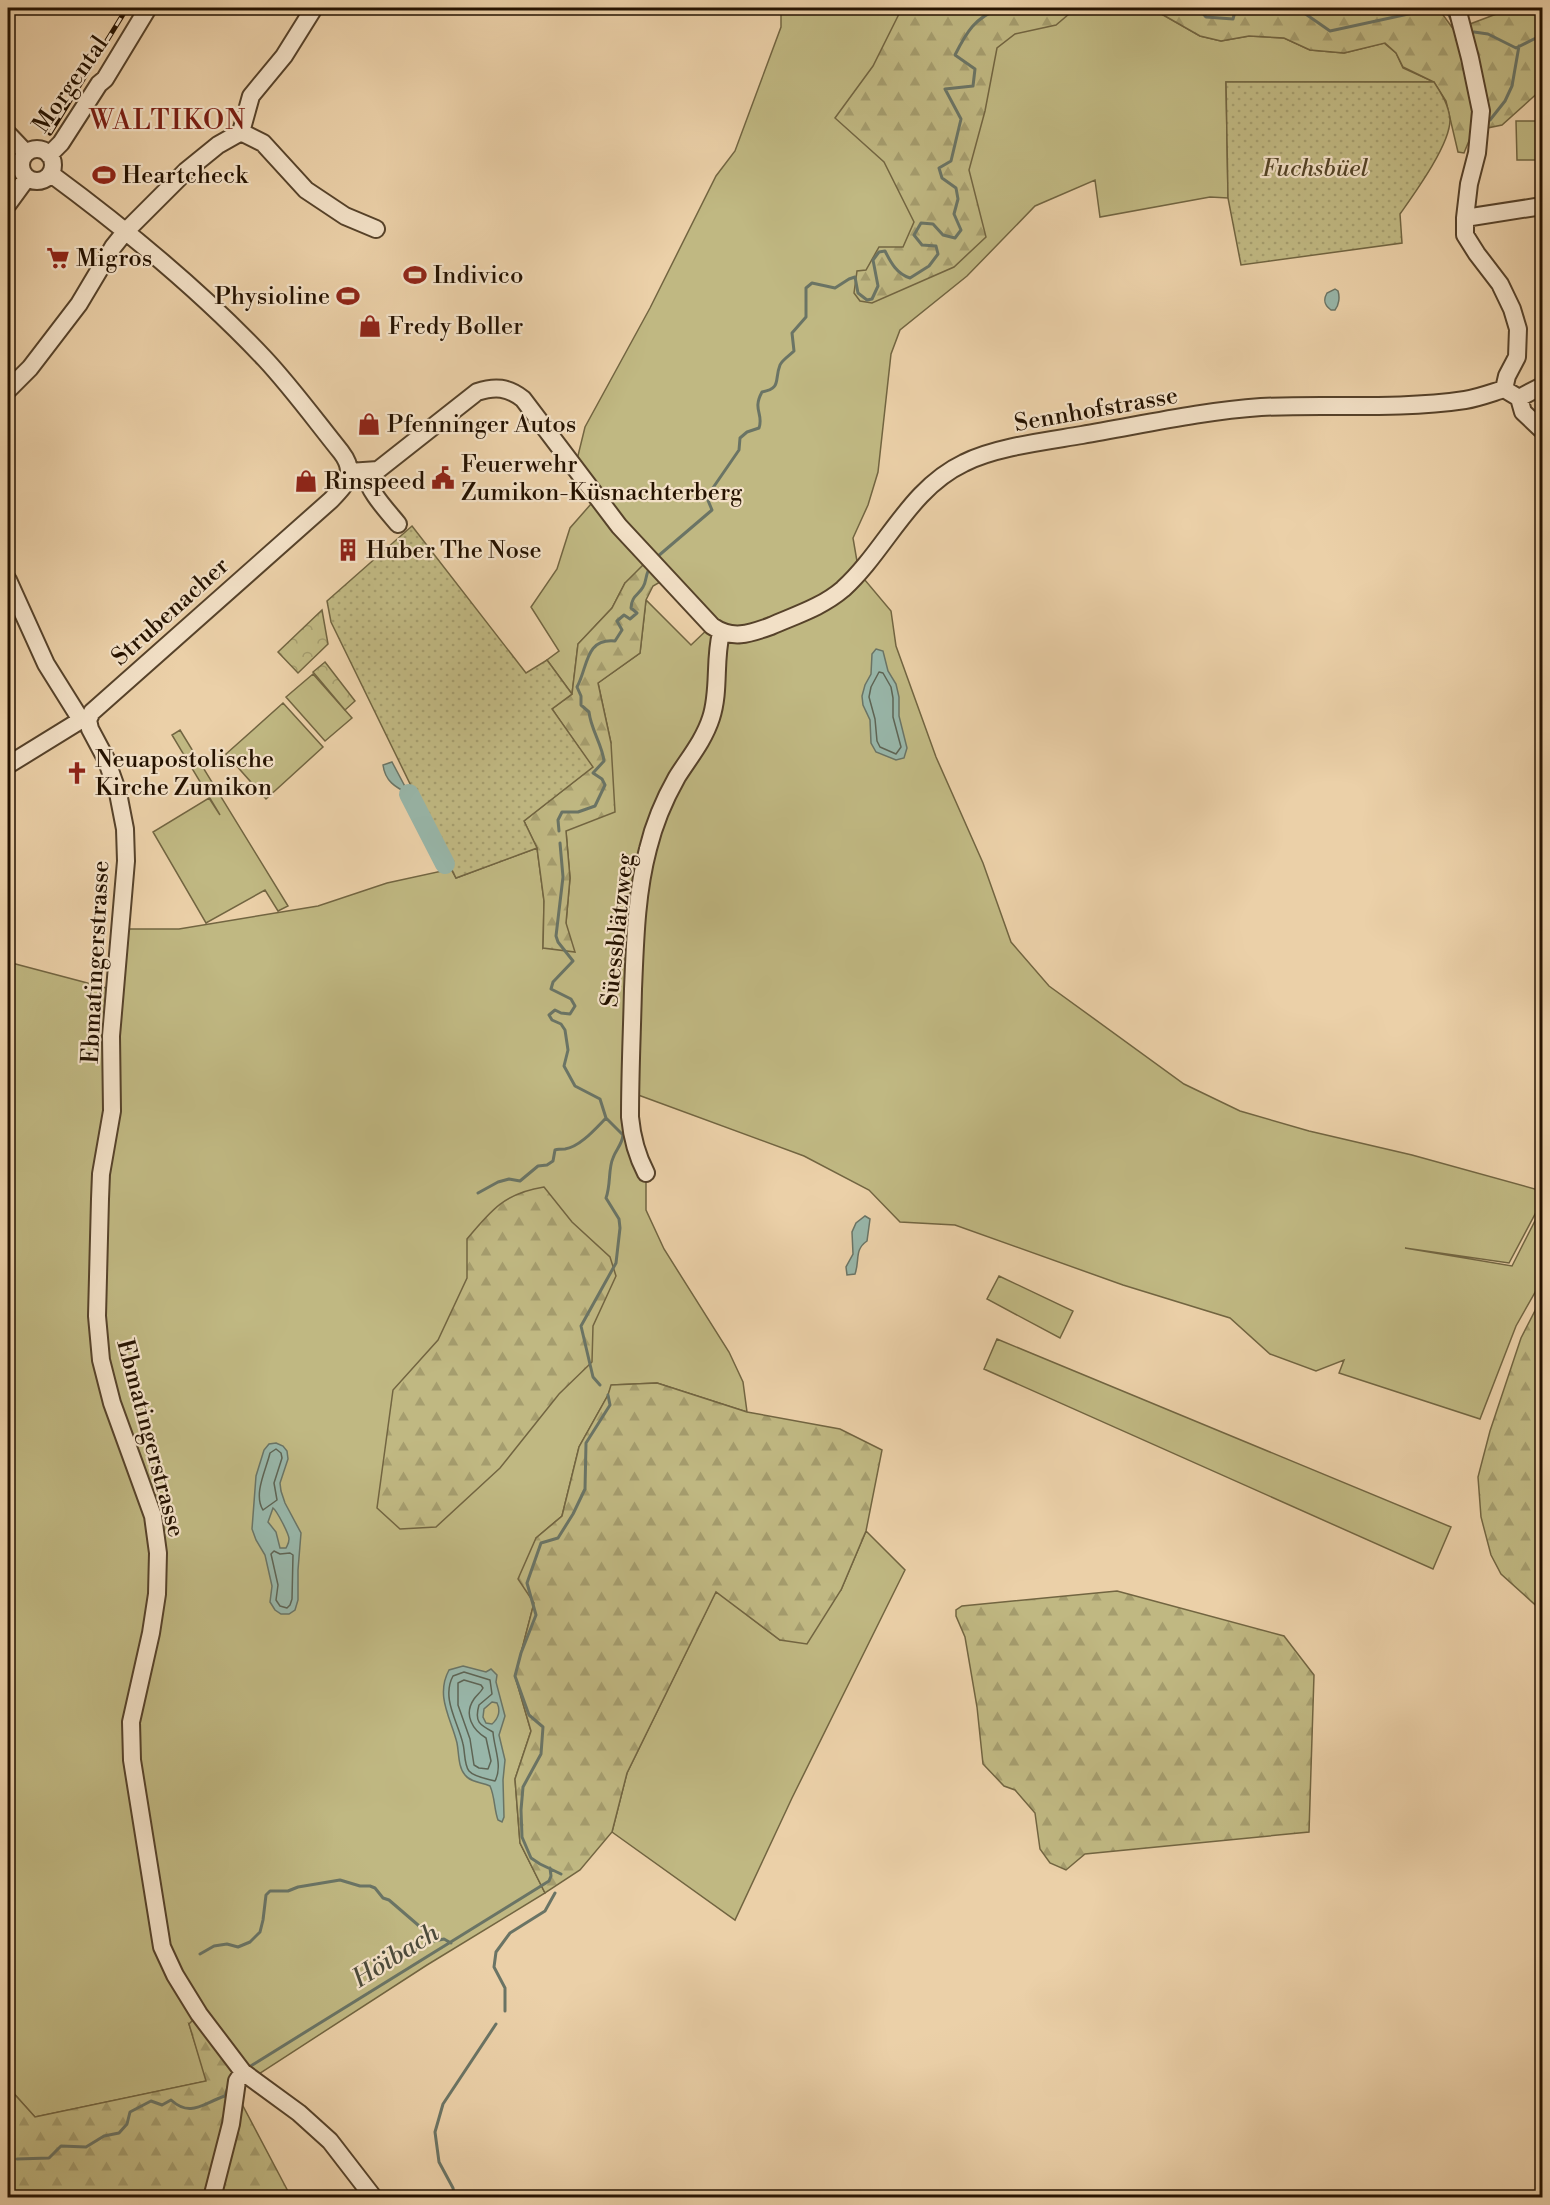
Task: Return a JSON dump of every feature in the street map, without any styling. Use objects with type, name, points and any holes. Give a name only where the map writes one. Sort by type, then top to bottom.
[{"type":"street","name":"Morgental","points":[[49,155],[61,143],[99,84],[105,79],[148,8]]},
{"type":"street","points":[[8,390],[30,368],[79,304],[113,247],[125,232],[186,171],[218,145],[241,132],[251,96],[284,56],[314,8]]},
{"type":"street","points":[[1457,8],[1481,111],[1477,153],[1469,184],[1465,235],[1500,284],[1516,319],[1519,344],[1517,357],[1507,376],[1504,389],[1519,398],[1523,412],[1542,430]]},
{"type":"street","points":[[241,132],[263,143],[306,190],[333,209],[376,229]]},
{"type":"street","points":[[8,135],[26,153]]},
{"type":"street","points":[[36,149],[49,155],[53,164],[51,174],[37,181],[27,178],[21,168],[26,153],[36,149]]},
{"type":"street","points":[[51,174],[207,300],[267,362],[368,484],[398,524]]},
{"type":"street","points":[[8,204],[27,178]]},
{"type":"street","points":[[1465,218],[1542,206]]},
{"type":"street","points":[[1519,398],[1542,386]]},
{"type":"street","points":[[357,472],[382,467],[477,392],[490,387],[506,389],[523,399],[619,526],[711,626],[721,633]]},
{"type":"street","name":"Sennhofstrasse","points":[[721,633],[738,636],[749,633],[822,605],[858,573],[920,495],[940,476],[965,462],[986,455],[1065,438],[1205,414],[1260,408],[1411,405],[1466,400],[1504,389]]},
{"type":"street","name":"Strubenacher","points":[[8,765],[84,720],[331,500],[357,472]]},
{"type":"street","name":"Ebmatingerstrasse","points":[[9,585],[46,664],[90,729],[106,759],[118,793],[124,830],[126,861],[111,1036],[112,1111],[101,1182],[97,1316],[101,1360],[112,1403],[153,1516],[158,1553],[157,1594],[151,1633],[131,1722],[132,1760],[162,1947],[175,1975],[199,2014],[243,2072],[299,2113],[330,2140],[374,2198]]},
{"type":"street","name":"Süessblätzweg","points":[[646,1173],[637,1156],[630,1117],[635,938],[640,894],[647,851],[657,817],[677,778],[703,739],[711,718],[716,695],[716,652],[721,633]]},
{"type":"street","points":[[213,2198],[231,2124],[237,2081],[243,2072]]},
{"type":"green space","points":[[781,8],[1151,8],[1200,36],[1221,41],[1249,36],[1284,38],[1310,50],[1344,53],[1384,43],[1396,53],[1403,68],[1434,82],[1226,82],[1228,198],[1210,197],[1100,217],[1095,180],[1035,206],[967,276],[900,330],[891,354],[878,472],[868,505],[853,538],[859,573],[891,611],[896,646],[936,757],[983,863],[1011,942],[1049,986],[1184,1084],[1240,1111],[1542,1191],[1542,1201],[1509,1263],[1405,1248],[1512,1266],[1542,1207],[1542,1280],[1516,1326],[1480,1419],[1339,1373],[1344,1360],[1316,1371],[1270,1354],[1230,1318],[1123,1285],[955,1225],[900,1222],[869,1190],[804,1156],[630,1092],[646,1173],[646,1210],[664,1249],[729,1352],[743,1382],[747,1412],[657,1383],[612,1385],[579,1447],[562,1516],[536,1538],[534,1603],[515,1676],[531,1731],[515,1779],[520,1843],[545,1893],[427,1965],[251,2079],[189,2024],[207,2081],[35,2117],[8,2087],[8,962],[114,990],[120,929],[179,929],[318,906],[387,883],[451,869],[456,878],[537,848],[544,901],[543,948],[566,923],[570,878],[566,831],[611,743],[598,683],[640,653],[646,600],[691,645],[711,626],[667,578],[625,583],[612,608],[578,644],[572,694],[547,660],[559,651],[531,607],[557,569],[570,528],[591,504],[557,455],[575,468],[585,427],[650,308],[716,176],[735,151],[781,27]]},
{"type":"green space","points":[[902,8],[1076,8],[1056,25],[1015,34],[997,48],[985,111],[969,170],[986,237],[954,267],[872,303],[860,301],[854,293],[857,271],[866,270],[879,247],[903,247],[914,222],[884,162],[835,118],[873,66]]},
{"type":"green space","points":[[1151,8],[1438,8],[1454,30],[1499,13],[1542,8],[1542,89],[1502,125],[1473,131],[1464,153],[1458,152],[1446,101],[1434,82],[1403,67],[1396,53],[1385,43],[1344,53],[1310,50],[1284,38],[1249,36],[1221,41],[1200,36]]},
{"type":"green space","name":"Fuchsbüel","points":[[1226,82],[1434,82],[1448,109],[1450,120],[1438,155],[1400,214],[1402,243],[1241,265],[1228,198]]},
{"type":"green space","points":[[1516,121],[1542,121],[1542,160],[1517,160]]},
{"type":"green space","points":[[412,526],[526,673],[547,660],[572,694],[552,709],[593,767],[524,821],[537,848],[456,878],[331,622],[327,601]]},
{"type":"green space","points":[[649,559],[667,578],[653,586],[646,600],[640,653],[598,683],[611,743],[615,812],[566,831],[570,878],[566,923],[575,952],[543,948],[544,901],[537,848],[524,821],[592,767],[552,709],[572,694],[578,644],[612,608],[625,583]]},
{"type":"green space","points":[[322,610],[328,644],[298,673],[278,652]]},
{"type":"green space","points":[[325,662],[355,701],[345,710],[313,672]]},
{"type":"green space","points":[[313,674],[352,718],[325,741],[286,697]]},
{"type":"green space","points":[[283,703],[323,747],[266,799],[226,754]]},
{"type":"green space","points":[[180,730],[288,906],[278,911],[265,890],[206,923],[153,832],[209,798],[220,815],[172,735]]},
{"type":"green space","points":[[544,1187],[572,1222],[610,1257],[616,1276],[593,1326],[592,1362],[559,1394],[500,1468],[436,1527],[400,1529],[377,1508],[393,1390],[438,1340],[467,1278],[467,1239],[500,1204],[519,1194]]},
{"type":"green space","points":[[999,1276],[1073,1311],[1060,1338],[987,1299]]},
{"type":"green space","points":[[1542,1297],[1542,1611],[1501,1574],[1491,1555],[1481,1517],[1478,1477],[1490,1431],[1521,1338]]},
{"type":"green space","points":[[997,1339],[1451,1527],[1433,1569],[984,1369]]},
{"type":"green space","points":[[657,1383],[747,1412],[840,1429],[882,1450],[866,1531],[841,1590],[807,1644],[780,1640],[716,1592],[627,1773],[612,1832],[580,1870],[545,1893],[520,1843],[515,1779],[531,1731],[515,1676],[534,1603],[518,1579],[536,1538],[562,1516],[579,1447],[608,1395],[611,1385]]},
{"type":"green space","points":[[866,1531],[905,1570],[792,1798],[735,1920],[612,1832],[627,1773],[716,1591],[780,1640],[841,1590]]},
{"type":"green space","points":[[1117,1591],[1284,1636],[1314,1675],[1309,1832],[1085,1854],[1066,1870],[1050,1863],[1040,1849],[1035,1813],[1015,1790],[1004,1786],[983,1764],[977,1707],[965,1637],[956,1616],[956,1610],[962,1606]]},
{"type":"green space","points":[[199,2014],[243,2072],[242,2104],[291,2197],[8,2197],[8,2087],[35,2117],[206,2081],[189,2024]]},
{"type":"water","points":[[1335,289],[1338,291],[1339,301],[1335,310],[1331,310],[1325,298],[1327,293]]},
{"type":"water","points":[[876,649],[883,651],[888,671],[896,684],[899,697],[899,716],[907,748],[904,758],[896,760],[876,752],[871,743],[870,720],[863,705],[862,696],[871,674],[872,654]]},
{"type":"water","points":[[392,762],[409,794],[388,779],[383,765]]},
{"type":"water","points":[[865,1216],[870,1219],[867,1241],[860,1248],[855,1274],[847,1275],[846,1267],[853,1254],[852,1232],[856,1223]]},
{"type":"water","points":[[276,1443],[287,1451],[288,1459],[280,1483],[281,1491],[301,1533],[298,1600],[295,1610],[289,1614],[281,1614],[270,1602],[272,1586],[265,1555],[252,1529],[256,1476],[264,1450],[269,1444]],"holes":[[[273,1508],[288,1536],[289,1542],[286,1548],[280,1548],[276,1532],[268,1522]]]},
{"type":"water","points":[[463,1666],[486,1672],[491,1669],[497,1675],[496,1682],[505,1716],[499,1735],[505,1760],[502,1822],[498,1820],[490,1786],[470,1780],[461,1768],[457,1743],[444,1698],[443,1689],[449,1670]],"holes":[[[492,1702],[497,1703],[499,1709],[497,1717],[492,1724],[486,1723],[483,1717],[484,1709]]]},
{"type":"waterway","points":[[657,557],[712,510],[708,495],[739,450],[740,438],[747,432],[759,428],[759,398],[762,392],[775,386],[781,363],[794,351],[792,333],[806,317],[806,288],[812,283],[835,288],[855,277],[858,293],[867,300],[872,299],[878,286],[873,260],[879,252],[885,251],[898,271],[910,278],[929,266],[938,254],[936,246],[922,245],[914,235],[921,223],[933,224],[943,235],[955,238],[961,230],[954,214],[958,199],[956,188],[942,178],[939,168],[951,161],[961,119],[945,89],[973,86],[975,69],[955,55],[973,26],[984,16],[1000,8]]},
{"type":"waterway","points":[[1198,8],[1206,17],[1233,19],[1236,8]]},
{"type":"waterway","points":[[1297,8],[1330,31],[1436,8]]},
{"type":"waterway","points":[[1440,8],[1449,15],[1452,21]]},
{"type":"waterway","points":[[1474,32],[1488,34],[1516,48],[1542,35]]},
{"type":"waterway","points":[[1490,120],[1505,101],[1512,86],[1519,46]]},
{"type":"waterway","points":[[559,831],[558,820],[562,812],[578,812],[595,806],[605,785],[602,779],[593,773],[604,761],[603,755],[589,712],[581,705],[581,696],[577,687],[593,649],[605,641],[615,641],[622,630],[617,621],[624,615],[630,619],[637,613],[631,608],[632,604],[644,585],[650,568]]},
{"type":"waterway","points":[[409,794],[445,864]]},
{"type":"waterway","points":[[560,843],[563,877],[556,936],[573,961],[553,982],[551,989],[571,999],[575,1006],[570,1014],[555,1010],[549,1015],[565,1030],[568,1050],[564,1066],[575,1086],[600,1099],[606,1118],[623,1135],[611,1162],[606,1198],[619,1219],[616,1263],[581,1326],[593,1377],[600,1385]]},
{"type":"waterway","points":[[478,1193],[498,1182],[509,1179],[520,1181],[538,1166],[547,1165],[553,1161],[555,1150],[576,1145],[606,1118]]},
{"type":"waterway","points":[[561,1874],[531,1858],[522,1837],[523,1787],[541,1754],[543,1727],[529,1715],[515,1676],[521,1653],[536,1615],[527,1583],[541,1543],[558,1538],[585,1489],[586,1443],[610,1405],[608,1395]]},
{"type":"waterway","name":"Höibach","points":[[249,2067],[549,1881],[550,1868]]},
{"type":"waterway","points":[[200,1954],[214,1946],[227,1944],[238,1947],[250,1942],[260,1932],[266,1895],[270,1891],[288,1891],[298,1887],[340,1880],[375,1888],[383,1898],[389,1900],[434,1941],[444,1939],[451,1943]]},
{"type":"waterway","points":[[505,2011],[505,1988],[494,1967],[496,1952],[510,1933],[545,1911],[555,1893]]},
{"type":"waterway","points":[[455,2198],[453,2188],[439,2162],[435,2132],[443,2104],[496,2024]]},
{"type":"waterway","name":"Höibach","points":[[17,2159],[49,2158],[61,2146],[86,2147],[104,2136],[119,2133],[127,2124],[130,2112],[151,2101],[162,2105],[171,2100],[185,2108],[197,2107],[225,2096],[228,2087]]},
{"type":"railway","points":[[50,133],[127,8]]},
{"type":"place","name":"Heartcheck","points":[[104,175]]},
{"type":"place","name":"Migros","points":[[58,258]]},
{"type":"place","name":"Indivico","points":[[415,275]]},
{"type":"place","name":"Physioline","points":[[348,296]]},
{"type":"place","name":"Fredy Boller","points":[[370,326]]},
{"type":"place","name":"Pfenninger Autos","points":[[369,424]]},
{"type":"place","name":"Feuerwehr Zumikon-Küsnachterberg","points":[[443,478]]},
{"type":"place","name":"Rinspeed","points":[[306,481]]},
{"type":"place","name":"Huber The Nose","points":[[348,550]]},
{"type":"place","name":"Neuapostolische Kirche Zumikon","points":[[77,773]]},
{"type":"district","name":"WALTIKON","points":[[168,120]]}]
